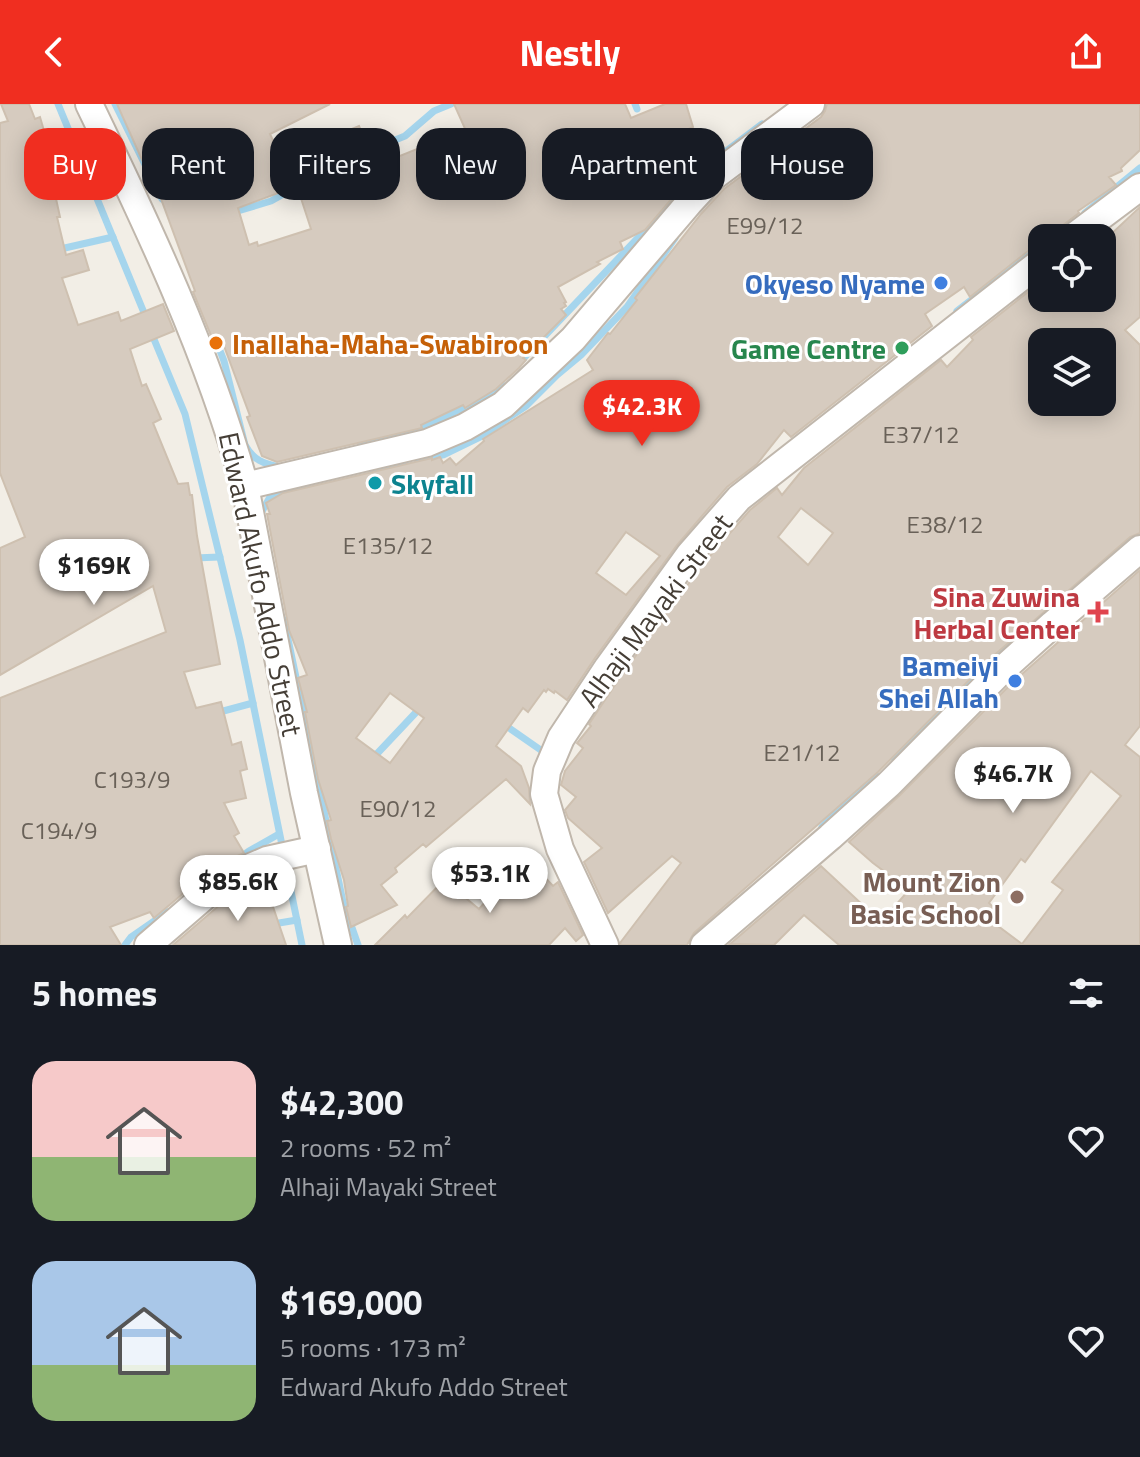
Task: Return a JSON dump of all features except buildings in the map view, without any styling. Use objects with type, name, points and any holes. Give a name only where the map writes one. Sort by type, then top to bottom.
[{"type":"street","name":"Edward Akufo Addo Street","points":[[89,104],[197,340],[245,486],[304,793],[306,851],[338,945]]},
{"type":"street","points":[[245,486],[427,443],[465,427],[503,405],[573,339],[713,177],[811,104]]},
{"type":"street","points":[[1091,224],[1140,187]]},
{"type":"street","name":"Alhaji Mayaki Street","points":[[605,945],[560,849],[544,794],[547,771],[561,738],[689,555],[739,498],[1028,272]]},
{"type":"street","points":[[704,945],[854,816],[1002,670],[1140,549]]},
{"type":"street","points":[[148,945],[227,877],[267,860],[306,851]]},
{"type":"waterway","points":[[58,104],[147,320]]},
{"type":"waterway","points":[[115,104],[142,159]]},
{"type":"waterway","points":[[400,138],[434,111],[451,104]]},
{"type":"waterway","points":[[635,104],[637,109]]},
{"type":"waterway","points":[[725,152],[762,124]]},
{"type":"waterway","points":[[1085,213],[1140,168]]},
{"type":"waterway","points":[[231,213],[273,200]]},
{"type":"waterway","points":[[518,364],[674,200]]},
{"type":"waterway","points":[[56,250],[113,237]]},
{"type":"waterway","points":[[418,462],[443,455],[480,437],[526,406],[627,307],[675,238]]},
{"type":"waterway","points":[[957,311],[1028,256]]},
{"type":"waterway","points":[[212,330],[224,361],[245,445],[260,460],[280,467]]},
{"type":"waterway","points":[[151,332],[185,414],[240,640],[283,850]]},
{"type":"waterway","points":[[361,445],[430,424],[480,401],[501,383]]},
{"type":"waterway","points":[[371,469],[406,465]]},
{"type":"waterway","points":[[262,518],[261,513],[270,497],[308,483]]},
{"type":"waterway","points":[[893,757],[1017,637],[1140,533]]},
{"type":"waterway","points":[[194,558],[220,557]]},
{"type":"waterway","points":[[284,620],[343,902],[358,945]]},
{"type":"waterway","points":[[216,713],[253,703]]},
{"type":"waterway","points":[[373,758],[422,706]]},
{"type":"waterway","points":[[502,723],[545,753]]},
{"type":"waterway","points":[[822,827],[875,774]]},
{"type":"waterway","points":[[235,862],[279,834]]},
{"type":"waterway","points":[[285,862],[302,945]]},
{"type":"waterway","points":[[125,945],[131,937],[167,912]]},
{"type":"waterway","points":[[279,923],[297,920]]},
{"type":"place","name":"Okyeso Nyame","points":[[941,283]]},
{"type":"place","name":"Inallaha-Maha-Swabiroon","points":[[216,343]]},
{"type":"place","name":"Game Centre","points":[[902,348]]},
{"type":"place","name":"Skyfall","points":[[375,483]]},
{"type":"place","name":"Sina Zuwina Herbal Center","points":[[1098,612]]},
{"type":"place","name":"Bameiyi Shei Allah","points":[[1015,681]]},
{"type":"place","name":"Mount Zion Basic School","points":[[1017,897]]}]
